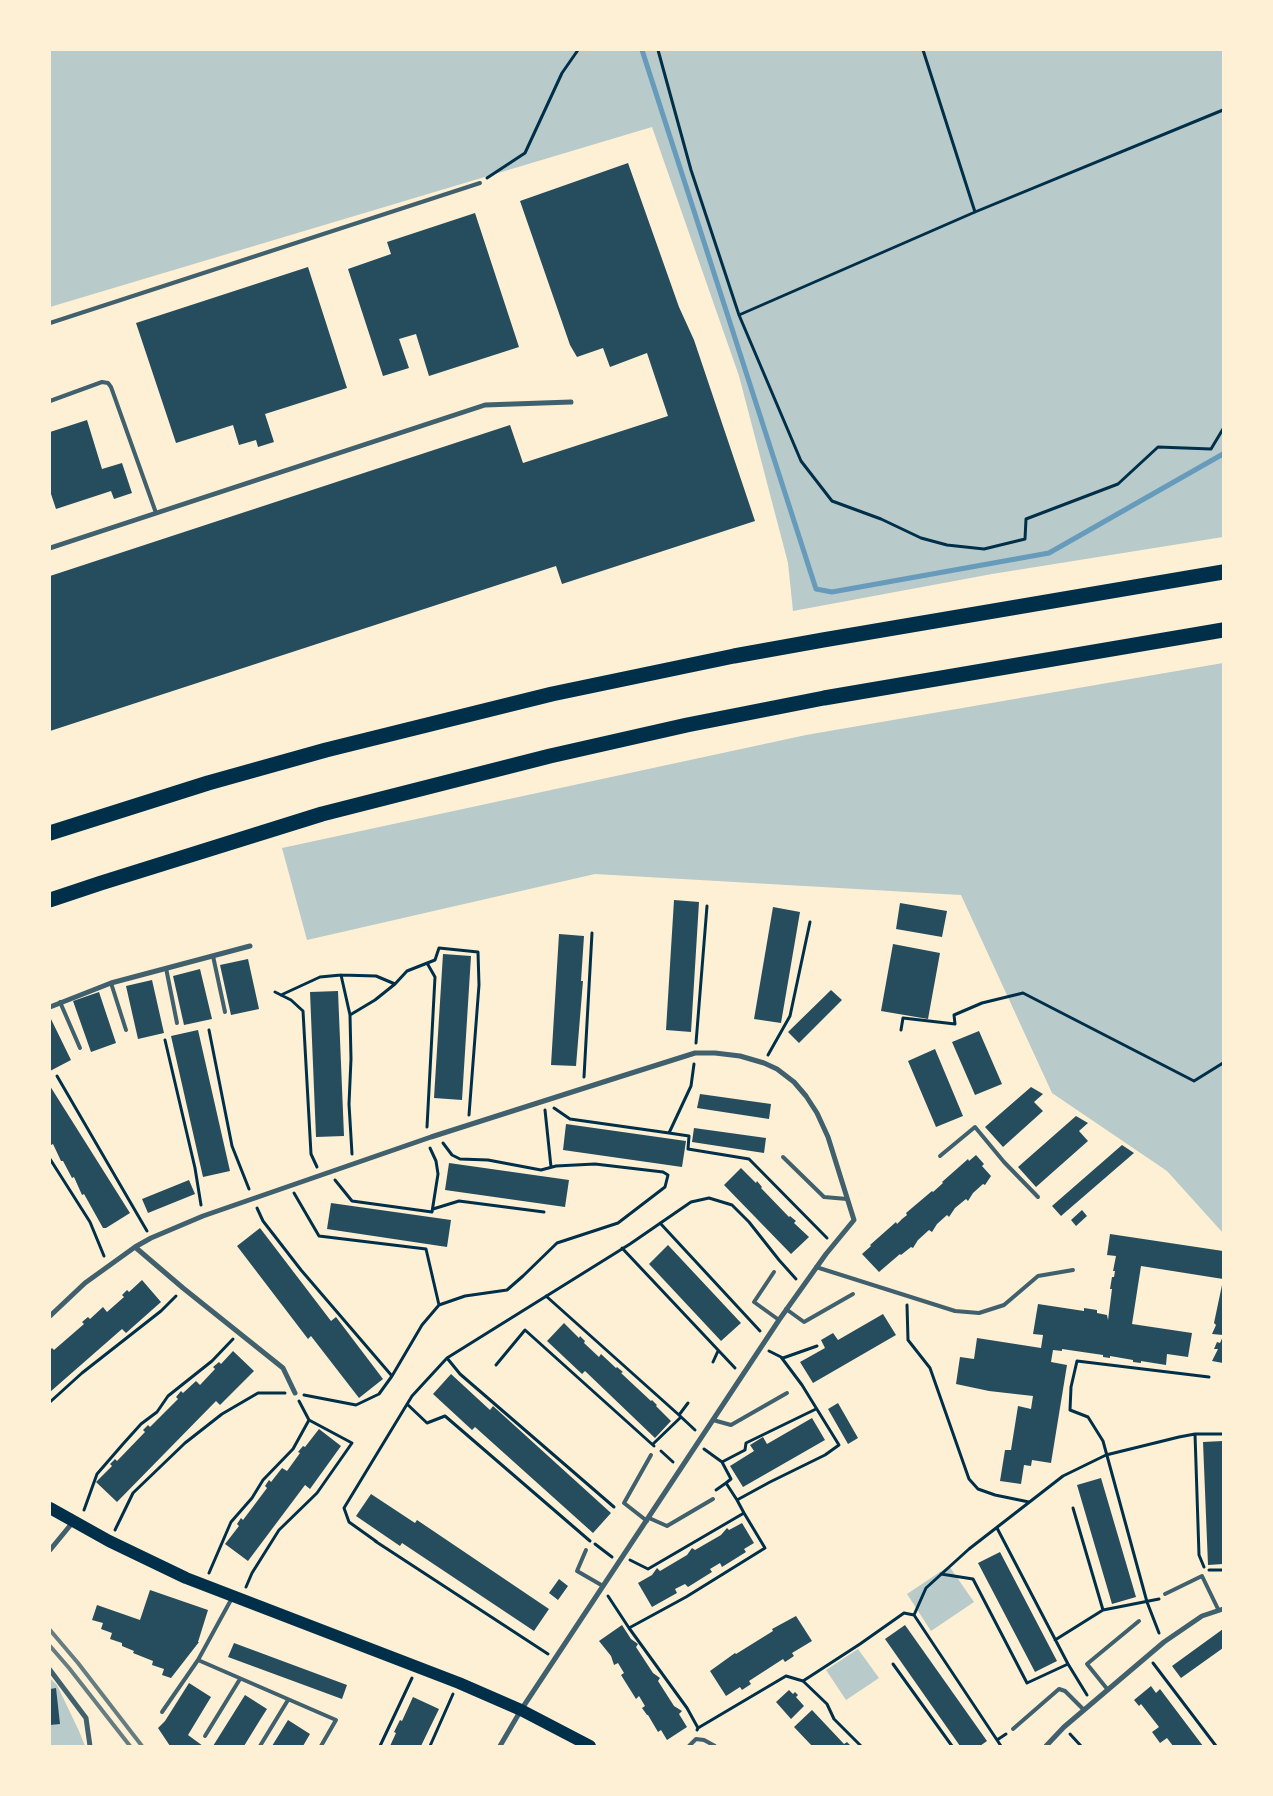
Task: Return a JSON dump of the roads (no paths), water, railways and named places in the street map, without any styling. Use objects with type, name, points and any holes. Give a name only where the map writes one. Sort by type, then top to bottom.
[{"type":"highway","points":[[50,833],[208,783],[326,750],[552,694],[725,658],[1223,572]]},
{"type":"highway","points":[[50,900],[322,814],[559,754],[687,725],[824,698],[1223,630]]},
{"type":"main road","points":[[50,1508],[109,1541],[186,1578],[459,1682],[521,1710],[590,1746]]},
{"type":"street","points":[[50,548],[485,405],[571,402]]},
{"type":"street","points":[[50,1007],[111,983],[250,946]]},
{"type":"street","points":[[50,1316],[84,1284],[110,1264],[151,1238],[253,1198],[437,1135],[583,1088],[695,1053],[740,1056],[764,1063],[777,1069],[794,1082],[817,1113],[828,1137],[854,1220],[833,1244],[786,1309],[555,1658],[500,1746]]},
{"type":"street","points":[[135,1247],[283,1368],[295,1393]]},
{"type":"street","points":[[50,1550],[76,1524]]},
{"type":"street","points":[[1046,1746],[1064,1726],[1164,1642],[1202,1616],[1221,1609]]},
{"type":"street","points":[[50,1670],[86,1718],[90,1746]]},
{"type":"lane","points":[[50,323],[480,183]]},
{"type":"lane","points":[[50,401],[102,382],[108,383],[115,396],[156,513]]},
{"type":"lane","points":[[213,956],[225,1012]]},
{"type":"lane","points":[[166,968],[177,1024]]},
{"type":"lane","points":[[111,983],[126,1030]]},
{"type":"lane","points":[[60,1002],[80,1048]]},
{"type":"lane","points":[[940,1156],[975,1127],[1004,1162],[1038,1197]]},
{"type":"lane","points":[[783,1157],[824,1197],[847,1199]]},
{"type":"lane","points":[[816,1267],[955,1311],[979,1313],[1004,1305],[1038,1276],[1073,1270]]},
{"type":"lane","points":[[774,1272],[754,1302],[779,1320]]},
{"type":"lane","points":[[786,1309],[804,1322],[853,1294]]},
{"type":"lane","points":[[713,1420],[731,1426],[787,1393]]},
{"type":"lane","points":[[651,1455],[624,1503],[648,1519],[667,1526],[713,1499]]},
{"type":"lane","points":[[586,1550],[577,1571],[603,1587]]},
{"type":"lane","points":[[1165,1594],[1202,1576],[1221,1609]]},
{"type":"lane","points":[[162,1712],[238,1598]]},
{"type":"lane","points":[[1108,1690],[1087,1664],[1139,1621]]},
{"type":"lane","points":[[198,1660],[336,1720],[321,1746]]},
{"type":"lane","points":[[205,1736],[240,1679]]},
{"type":"lane","points":[[1013,1729],[1059,1689],[1065,1691],[1084,1710]]},
{"type":"lane","points":[[260,1746],[288,1700]]},
{"type":"lane","points":[[688,1746],[696,1739],[704,1740],[715,1746]]},
{"type":"waterway","points":[[642,50],[816,589],[832,592],[1049,553],[1223,454]]},
{"type":"railway","points":[[50,1630],[142,1746]]},
{"type":"railway","points":[[50,1646],[130,1746]]}]
